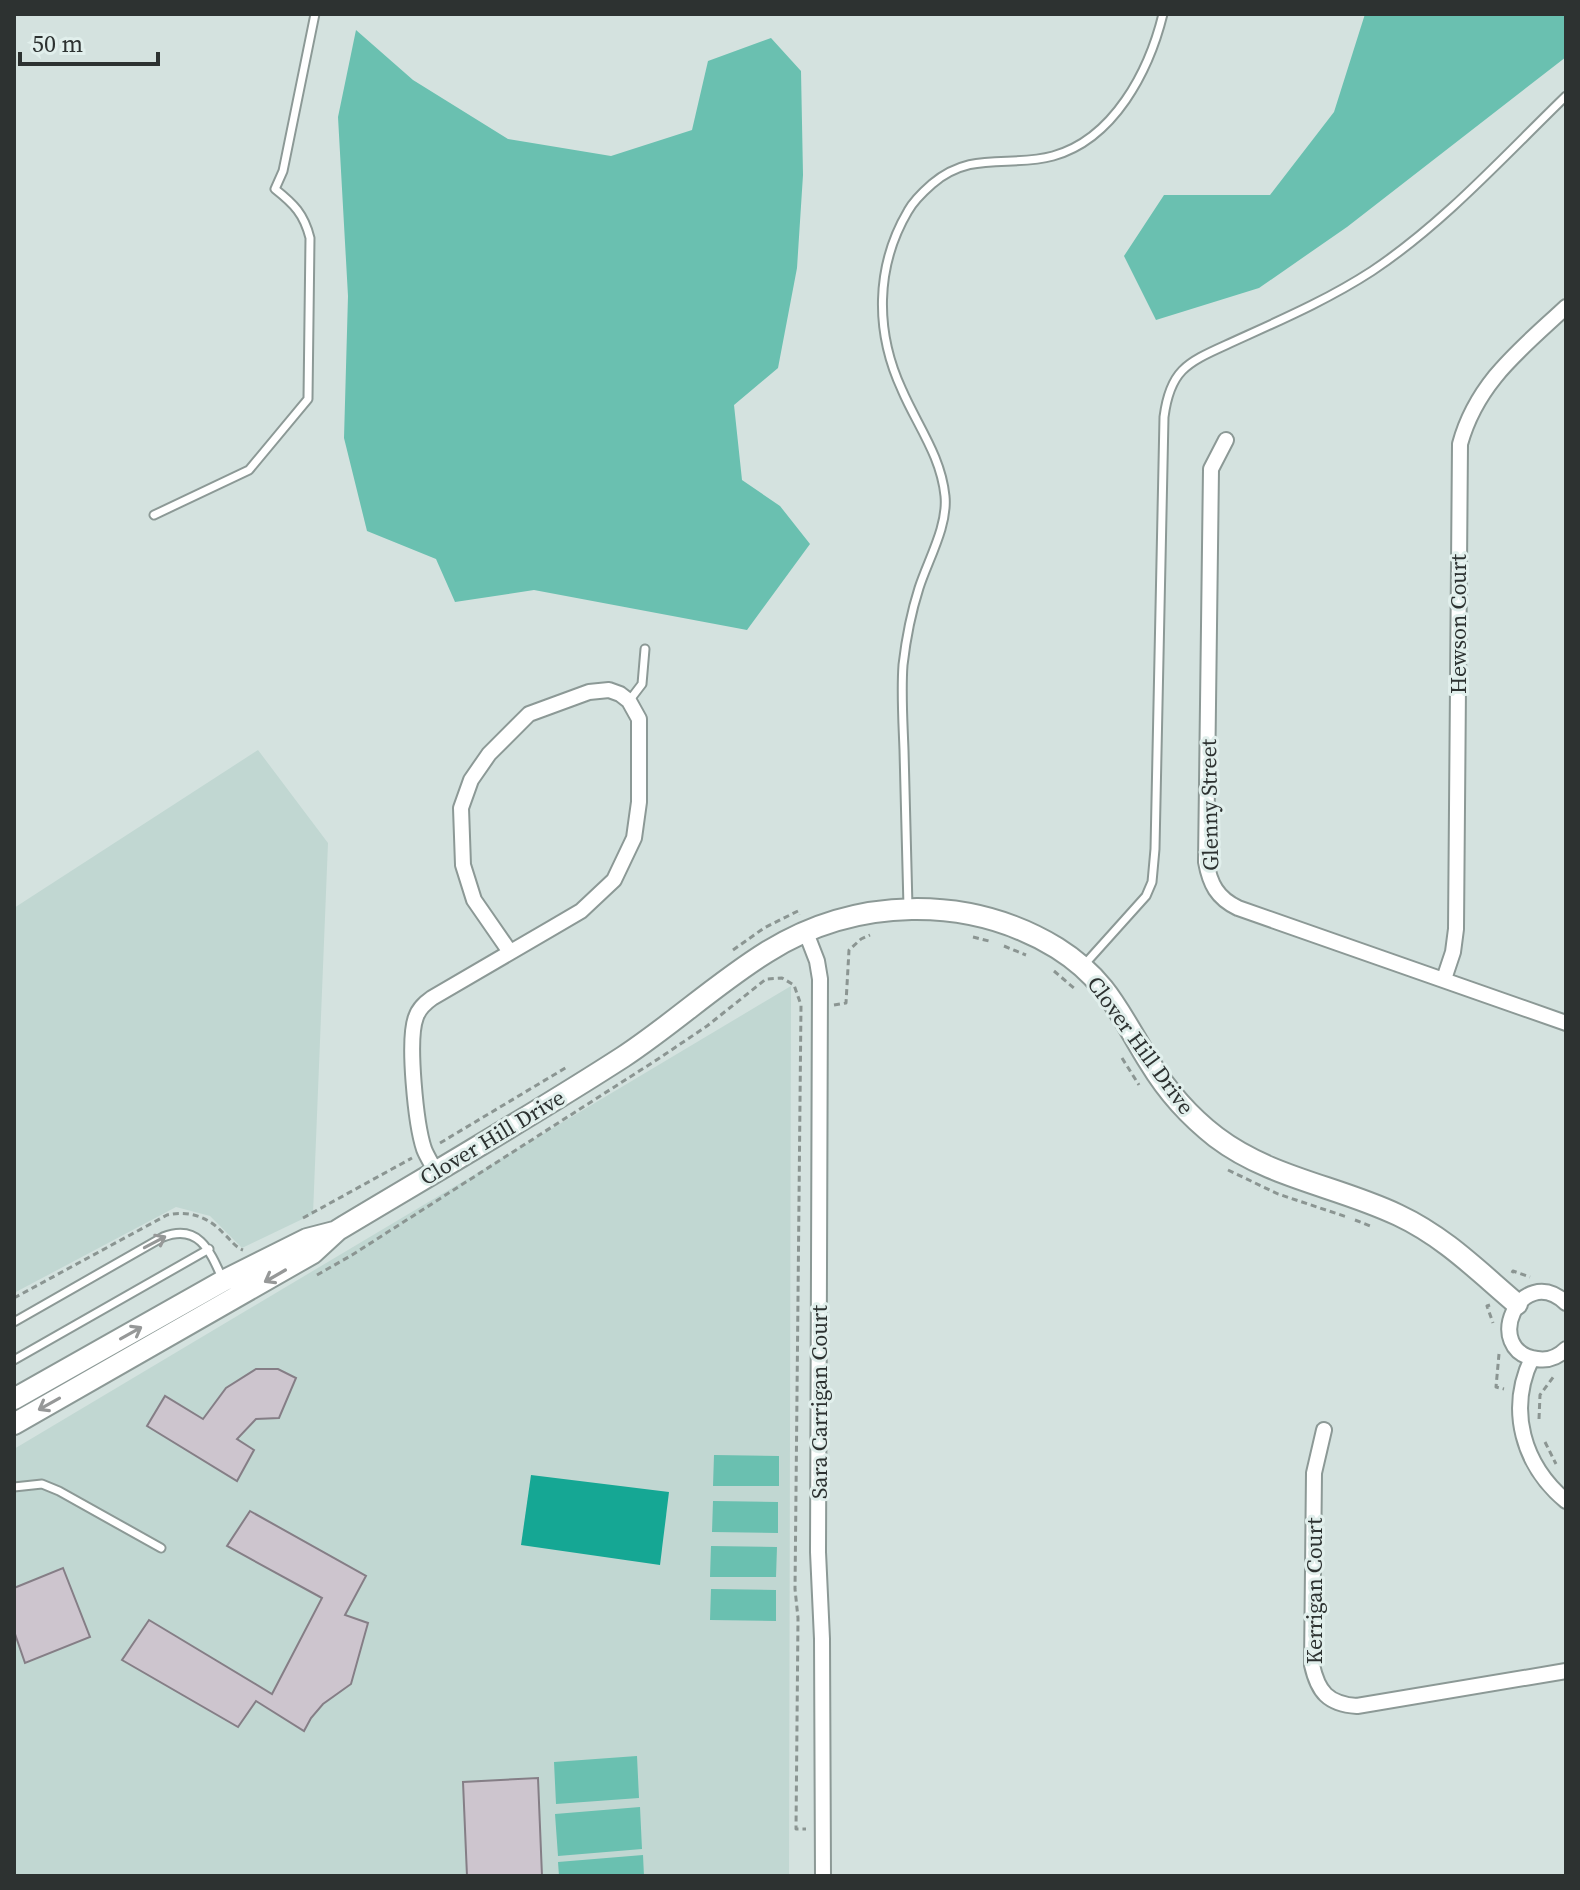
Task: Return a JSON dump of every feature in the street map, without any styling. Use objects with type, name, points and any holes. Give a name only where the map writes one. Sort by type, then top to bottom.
[{"type":"street","name":"Hewson Court","points":[[1444,979],[1453,952],[1456,929],[1460,444],[1473,409],[1493,377],[1566,307]]},
{"type":"street","name":"Glenny Street","points":[[1226,440],[1211,469],[1206,862],[1209,879],[1225,902],[1238,908],[1566,1023]]},
{"type":"street","points":[[436,1172],[425,1151],[418,1124],[413,1039],[415,1018],[432,998],[510,952],[592,902],[614,880],[629,852],[638,825],[640,774],[639,719],[629,701],[620,694],[599,690],[529,714],[489,754],[471,780],[461,808],[463,865],[474,900],[510,952]]},
{"type":"street","name":"Clover Hill Drive","points":[[14,1424],[313,1253],[338,1230],[626,1055],[766,952],[805,930],[846,917],[908,909],[941,909],[995,920],[1045,942],[1082,966],[1103,987],[1120,1008],[1149,1063],[1169,1092],[1216,1137],[1274,1171],[1367,1202],[1426,1230],[1454,1248],[1517,1304]]},
{"type":"street","name":"Sara Carrigan Court","points":[[805,930],[817,961],[820,979],[818,1552],[822,1639],[823,1876]]},
{"type":"street","name":"Clover Hill Drive","points":[[14,1399],[223,1281],[307,1239],[338,1230]]},
{"type":"street","points":[[1566,1303],[1553,1294],[1543,1292],[1524,1297],[1517,1304],[1508,1324],[1514,1345],[1532,1358],[1553,1359],[1566,1349]]},
{"type":"street","points":[[1532,1358],[1519,1393],[1523,1434],[1536,1466],[1566,1501]]},
{"type":"street","name":"Kerrigan Court","points":[[1324,1430],[1314,1473],[1312,1665],[1317,1684],[1329,1698],[1341,1705],[1357,1706],[1566,1671]]},
{"type":"lane","points":[[154,515],[249,470],[308,399],[310,238],[305,220],[296,206],[275,189],[283,171],[315,14]]},
{"type":"lane","points":[[908,909],[903,668],[912,612],[939,532],[945,500],[936,458],[902,391],[883,332],[881,307],[894,243],[909,210],[923,192],[943,175],[977,161],[1053,156],[1088,139],[1108,122],[1130,92],[1143,67],[1158,35],[1163,14]]},
{"type":"lane","points":[[1082,966],[1138,906],[1152,882],[1164,417],[1166,397],[1177,373],[1201,356],[1324,299],[1374,269],[1438,219],[1566,96]]},
{"type":"lane","points":[[629,701],[642,684],[645,649]]},
{"type":"lane","points":[[14,1322],[177,1232],[188,1233],[209,1249],[223,1281],[225,1292],[222,1307]]},
{"type":"lane","points":[[14,1360],[209,1249]]},
{"type":"lane","points":[[14,1487],[27,1484],[50,1488],[161,1548]]},
{"type":"path","points":[[307,1280],[352,1255],[658,1059],[707,1026],[766,979],[782,978],[794,985],[801,1005],[795,1589],[798,1618],[796,1829],[821,1829]]},
{"type":"path","points":[[1559,1372],[1543,1388],[1539,1404],[1541,1431],[1559,1468]]},
{"type":"shaded area","points":[[1365,14],[1566,14],[1566,57],[1347,227],[1259,288],[1156,320],[1124,256],[1164,195],[1270,195],[1334,112]]},
{"type":"shaded area","points":[[356,30],[413,80],[508,139],[611,156],[692,130],[708,61],[771,38],[801,71],[803,175],[797,268],[778,368],[734,405],[742,480],[780,506],[810,544],[747,630],[534,590],[455,602],[436,559],[367,531],[344,438],[348,296],[338,117]]},
{"type":"shaded area","points":[[258,750],[328,843],[313,1214],[242,1248],[210,1216],[176,1207],[14,1293],[14,908]]},
{"type":"shaded area","points":[[791,986],[789,1876],[14,1876],[14,1449]]},
{"type":"shaded area","points":[[714,1455],[779,1456],[779,1486],[713,1486]]},
{"type":"shaded area","points":[[531,1475],[669,1492],[660,1565],[521,1545]]},
{"type":"shaded area","points":[[713,1501],[778,1502],[778,1533],[712,1532]]},
{"type":"shaded area","points":[[711,1546],[777,1547],[776,1577],[710,1577]]},
{"type":"shaded area","points":[[711,1589],[776,1590],[776,1621],[710,1620]]},
{"type":"shaded area","points":[[637,1756],[639,1798],[556,1804],[554,1762]]},
{"type":"shaded area","points":[[640,1807],[642,1849],[558,1856],[555,1814]]},
{"type":"shaded area","points":[[643,1855],[644,1876],[559,1876],[558,1862]]},
{"type":"building","points":[[256,1369],[278,1369],[296,1378],[279,1418],[256,1419],[237,1439],[254,1450],[237,1481],[147,1426],[165,1396],[203,1419],[226,1388]]},
{"type":"building","points":[[250,1511],[366,1576],[345,1615],[368,1623],[351,1684],[323,1704],[304,1731],[256,1701],[238,1727],[122,1660],[149,1620],[272,1694],[322,1598],[227,1546]]},
{"type":"building","points":[[63,1568],[90,1637],[25,1663],[14,1631],[14,1588]]},
{"type":"building","points":[[538,1778],[542,1876],[467,1876],[463,1782]]}]
